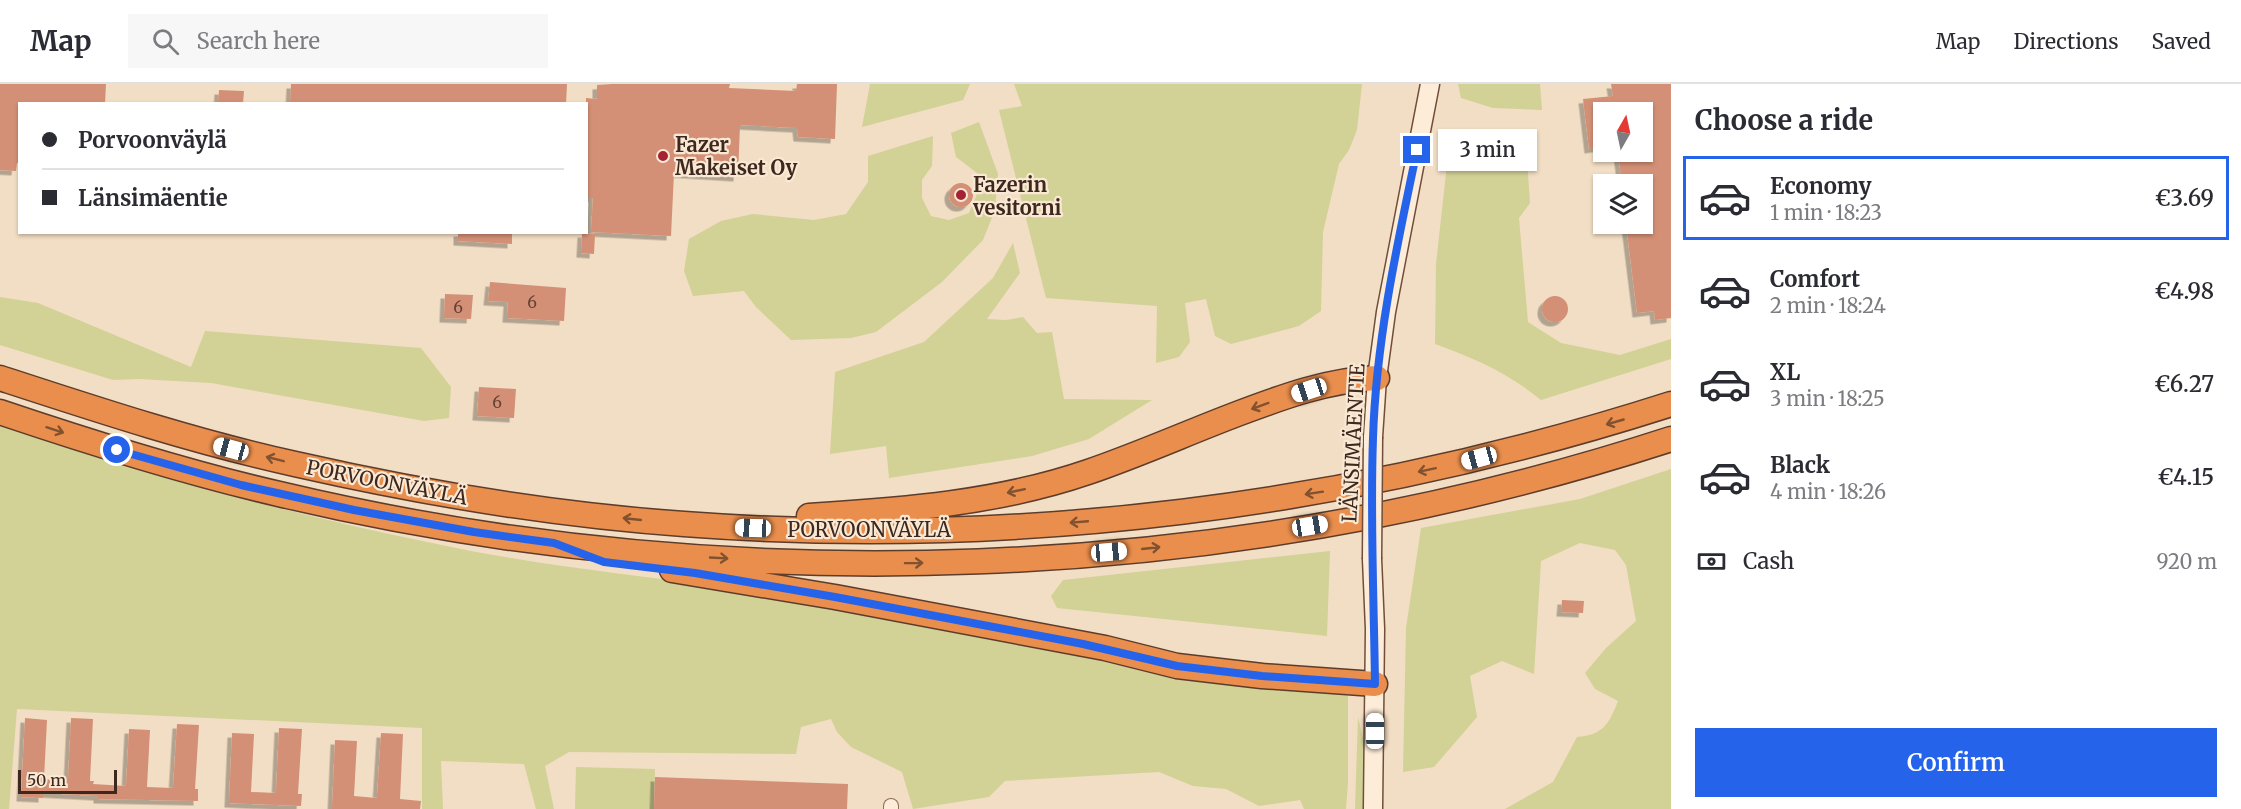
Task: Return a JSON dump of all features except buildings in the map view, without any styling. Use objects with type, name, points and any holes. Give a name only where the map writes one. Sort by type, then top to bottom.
[{"type":"highway","name":"PORVOONVÄYLÄ","points":[[0,378],[169,432],[291,464],[377,482],[515,506],[680,524],[801,530],[992,528],[1158,515],[1317,492],[1415,473],[1553,439],[1671,404]]},
{"type":"highway","points":[[680,524],[928,506],[1029,489],[1095,470],[1252,408],[1343,381],[1377,378]]},
{"type":"highway","name":"PORVOONVÄYLÄ","points":[[0,412],[162,463],[279,494],[452,528],[554,543],[687,556],[890,563],[1026,559],[1243,537],[1408,508],[1550,474],[1671,439]]},
{"type":"highway","points":[[554,543],[604,562],[695,573],[835,597],[1083,644],[1177,666],[1262,676],[1375,684]]},
{"type":"main road","name":"LÄNSIMÄENTIE","points":[[1373,809],[1375,684],[1372,559],[1373,437],[1377,378],[1392,280],[1430,84]]},
{"type":"shaded area","points":[[870,84],[970,84],[963,100],[862,127]]},
{"type":"shaded area","points":[[1014,84],[1362,84],[1357,130],[1349,150],[1339,164],[1323,232],[1321,311],[1299,326],[1231,344],[1215,336],[1206,299],[1185,303],[1190,342],[1179,357],[1156,363],[1157,306],[1046,298],[999,110],[1022,106]]},
{"type":"shaded area","points":[[1458,84],[1540,84],[1542,110],[1493,108],[1461,98]]},
{"type":"shaded area","points":[[979,122],[998,174],[995,210],[983,240],[942,282],[876,332],[851,338],[791,340],[756,307],[744,291],[693,296],[684,271],[689,239],[721,221],[753,214],[814,220],[846,214],[868,182],[868,156],[933,136],[932,166],[922,180],[922,198],[931,216],[949,220],[969,213],[977,194],[977,173],[956,157],[951,133]]},
{"type":"shaded area","points":[[1450,137],[1519,137],[1526,144],[1530,203],[1519,218],[1528,322],[1561,343],[1620,355],[1671,339],[1671,359],[1541,400],[1491,367],[1435,344],[1436,264]]},
{"type":"shaded area","points":[[1013,243],[1020,273],[987,319],[1006,320],[1023,317],[1037,333],[1052,332],[1064,399],[1152,400],[1089,439],[1032,456],[889,478],[886,446],[830,454],[835,372],[924,342],[993,278]]},
{"type":"shaded area","points":[[0,297],[38,303],[191,367],[205,331],[421,348],[451,387],[449,418],[424,421],[211,383],[113,380],[0,345]]},
{"type":"shaded area","points":[[0,425],[214,491],[323,519],[469,550],[579,568],[728,587],[1338,692],[1348,696],[1346,809],[1304,809],[1300,800],[1259,806],[1226,789],[1193,786],[1159,772],[1005,781],[989,797],[913,809],[902,772],[851,747],[837,732],[831,719],[801,727],[796,754],[569,752],[545,766],[554,809],[536,809],[524,764],[441,761],[443,809],[422,809],[422,728],[17,709],[9,809],[0,809]]},
{"type":"shaded area","points":[[1671,469],[1671,809],[1505,809],[1553,782],[1577,737],[1593,734],[1604,727],[1618,701],[1595,689],[1585,673],[1606,648],[1636,621],[1626,565],[1615,550],[1580,543],[1541,561],[1534,674],[1502,661],[1470,676],[1477,717],[1434,767],[1403,772],[1406,628],[1421,528],[1580,499]]},
{"type":"shaded area","points":[[1330,551],[1327,636],[1057,608],[1051,596],[1063,580]]},
{"type":"shaded area","points":[[1358,717],[1364,742],[1364,809],[1355,809]]},
{"type":"shaded area","points":[[576,767],[655,769],[654,809],[575,809]]},
{"type":"place","name":"Fazer Makeiset Oy","points":[[663,156]]},
{"type":"place","name":"Fazerin vesitorni","points":[[961,195]]},
{"type":"route","points":[[117,450],[241,485],[354,510],[474,532],[554,543],[604,562],[695,573],[835,597],[1105,648],[1177,666],[1262,676],[1375,684],[1372,539],[1373,437],[1377,378],[1386,312],[1417,150]]}]
